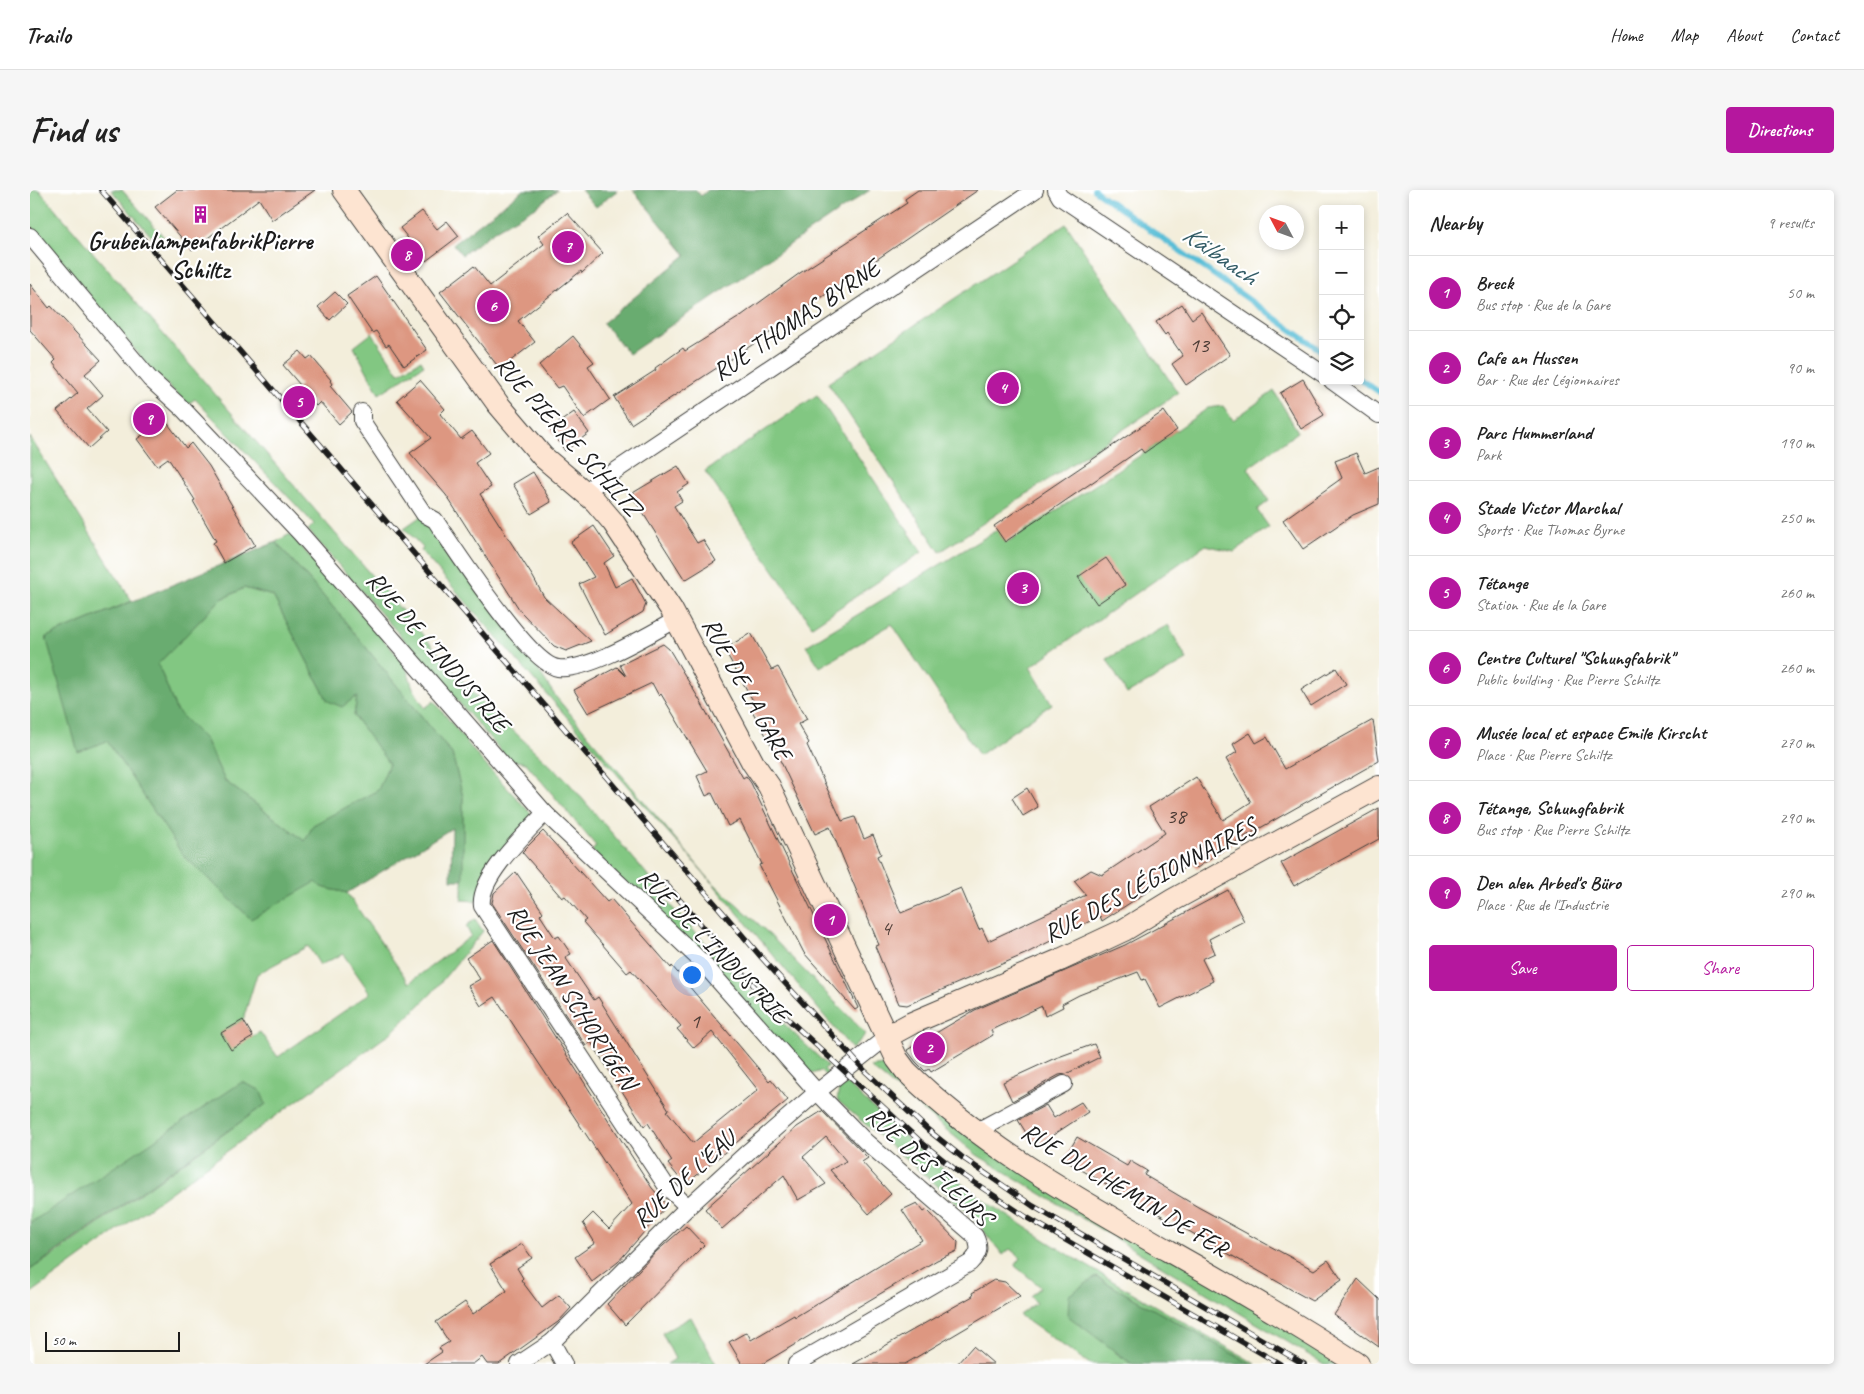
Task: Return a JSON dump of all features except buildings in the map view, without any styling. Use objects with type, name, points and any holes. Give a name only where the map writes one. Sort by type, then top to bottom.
[{"type":"main road","name":"RUE PIERRE SCHILTZ","points":[[347,191],[498,404],[543,457],[584,492],[612,522],[677,619]]},
{"type":"main road","name":"RUE DE LA GARE","points":[[677,619],[753,763],[769,786],[888,1036]]},
{"type":"main road","name":"RUE DES LÉGIONNAIRES","points":[[888,1036],[912,1023],[1060,960],[1124,930],[1173,900],[1379,787]]},
{"type":"main road","name":"RUE DU CHEMIN DE FER","points":[[888,1036],[897,1059],[906,1071],[977,1131],[1062,1190],[1299,1326],[1358,1364]]},
{"type":"street","name":"RUE THOMAS BYRNE","points":[[584,492],[1035,190]]},
{"type":"street","points":[[1056,190],[1060,197],[1319,371]]},
{"type":"street","name":"RUE DE L'INDUSTRIE","points":[[30,236],[150,379],[183,409],[306,540],[545,813],[700,960],[817,1092]]},
{"type":"street","points":[[1338,385],[1379,415]]},
{"type":"street","name":"RUE DE LA GARE","points":[[362,412],[362,422],[424,514],[435,520],[501,613],[543,661],[557,668],[580,667],[677,619]]},
{"type":"street","name":"RUE JEAN SCHORTGEN","points":[[545,813],[488,880],[481,897],[482,906],[667,1187],[688,1207]]},
{"type":"street","name":"RUE DE L'EAU","points":[[519,1364],[552,1342],[688,1207],[817,1092],[888,1036]]},
{"type":"street","points":[[977,1131],[1064,1084]]},
{"type":"street","name":"RUE DES FLEURS","points":[[796,1364],[970,1263],[978,1255],[980,1246],[975,1236],[865,1140],[817,1092]]},
{"type":"street","points":[[552,1342],[564,1364]]},
{"type":"green space","points":[[30,190],[39,190],[473,693],[568,782],[652,880],[666,901],[758,999],[828,1066],[824,1069],[841,1087],[847,1084],[912,1142],[980,1197],[1116,1283],[1256,1364],[1251,1364],[1096,1277],[1116,1353],[1132,1364],[1090,1364],[1019,1315],[1036,1303],[1030,1296],[1041,1287],[1015,1266],[1021,1258],[1010,1249],[1003,1255],[969,1213],[837,1100],[839,1089],[821,1071],[808,1075],[592,851],[596,846],[526,763],[508,759],[308,530],[314,524],[195,399],[188,404],[156,375],[30,224]]},
{"type":"green space","points":[[111,190],[122,190],[164,237],[157,243]]},
{"type":"green space","points":[[523,190],[557,190],[536,207],[497,229],[462,255],[453,244]]},
{"type":"green space","points":[[581,190],[618,190],[596,207]]},
{"type":"green space","points":[[633,190],[696,190],[701,196],[708,190],[870,190],[629,354],[603,323],[686,255]]},
{"type":"green space","points":[[1066,224],[1178,393],[940,552],[828,383]]},
{"type":"green space","points":[[372,333],[399,373],[421,360],[424,365],[379,394],[354,347]]},
{"type":"green space","points":[[1274,391],[1298,432],[1248,468],[1269,501],[1257,510],[1269,527],[1234,552],[1206,545],[1030,667],[1052,704],[979,755],[892,624],[820,667],[806,646],[997,530],[1006,543],[1144,453],[1208,408],[1223,406],[1233,420]]},
{"type":"green space","points":[[817,395],[922,552],[812,626],[705,471]]},
{"type":"green space","points":[[30,437],[132,601],[47,637],[107,740],[183,855],[316,882],[321,887],[347,893],[409,983],[471,936],[466,926],[475,919],[483,931],[431,994],[392,1032],[30,1294],[30,1270],[266,1104],[30,1223]],"holes":[[[308,946],[320,965],[343,954],[370,993],[278,1057],[260,1032],[231,1049],[221,1033],[243,1020],[257,974]]]},
{"type":"green space","points":[[424,514],[501,613],[556,697],[710,880],[421,551],[423,548],[404,528]]},
{"type":"green space","points":[[290,534],[405,664],[413,688],[425,708],[434,701],[481,760],[538,821],[481,897],[474,901],[462,900],[463,797],[452,754],[339,614],[276,542]]},
{"type":"green space","points":[[276,542],[339,614],[452,754],[463,797],[463,880],[451,880],[452,828],[347,893],[321,887],[316,882],[251,919],[183,855],[107,741],[78,752],[46,637]],"holes":[[[244,588],[273,596],[328,701],[342,707],[357,696],[354,716],[389,764],[378,790],[313,825],[305,841],[225,781],[205,739],[176,710],[158,664],[220,600]]]},
{"type":"green space","points":[[244,588],[273,596],[328,701],[357,696],[354,716],[389,763],[379,790],[314,825],[305,841],[225,781],[205,739],[176,710],[158,664],[220,600]]},
{"type":"green space","points":[[1168,625],[1187,660],[1127,694],[1107,659]]},
{"type":"green space","points":[[710,880],[763,928],[866,1034],[852,1049]]},
{"type":"green space","points":[[889,1064],[1346,1364],[1324,1364],[977,1155],[870,1067]]},
{"type":"green space","points":[[242,1082],[260,1090],[266,1104],[30,1270],[30,1223]]},
{"type":"green space","points":[[1096,1277],[1251,1364],[1132,1364],[1068,1316],[1069,1295]]},
{"type":"green space","points":[[691,1317],[716,1364],[667,1364],[675,1359],[662,1333]]},
{"type":"waterway","name":"Kälbaach","points":[[1094,190],[1319,349]]},
{"type":"waterway","name":"Kälbaach","points":[[1364,382],[1379,392]]},
{"type":"railway","points":[[101,190],[762,958],[865,1071],[928,1130],[963,1158],[1033,1206],[1304,1364]]},
{"type":"railway","points":[[665,883],[762,995],[922,1143],[957,1171],[1026,1217],[1280,1364]]},
{"type":"place","name":"GrubenlampenfabrikPierre Schiltz","points":[[200,214]]},
{"type":"place","name":"Musée local et espace Emile Kirscht","points":[[568,247]]},
{"type":"place","name":"Tétange, Schungfabrik","points":[[407,255]]},
{"type":"place","name":"Centre Culturel \"Schungfabrik\"","points":[[493,306]]},
{"type":"place","name":"Stade Victor Marchal","points":[[1003,388]]},
{"type":"place","name":"Tétange","points":[[299,402]]},
{"type":"place","name":"Den alen Arbed's Büro","points":[[149,419]]},
{"type":"place","name":"Parc Hummerland","points":[[1023,588]]},
{"type":"place","name":"Breck","points":[[830,920]]},
{"type":"place","name":"Cafe an Hussen","points":[[929,1048]]}]
